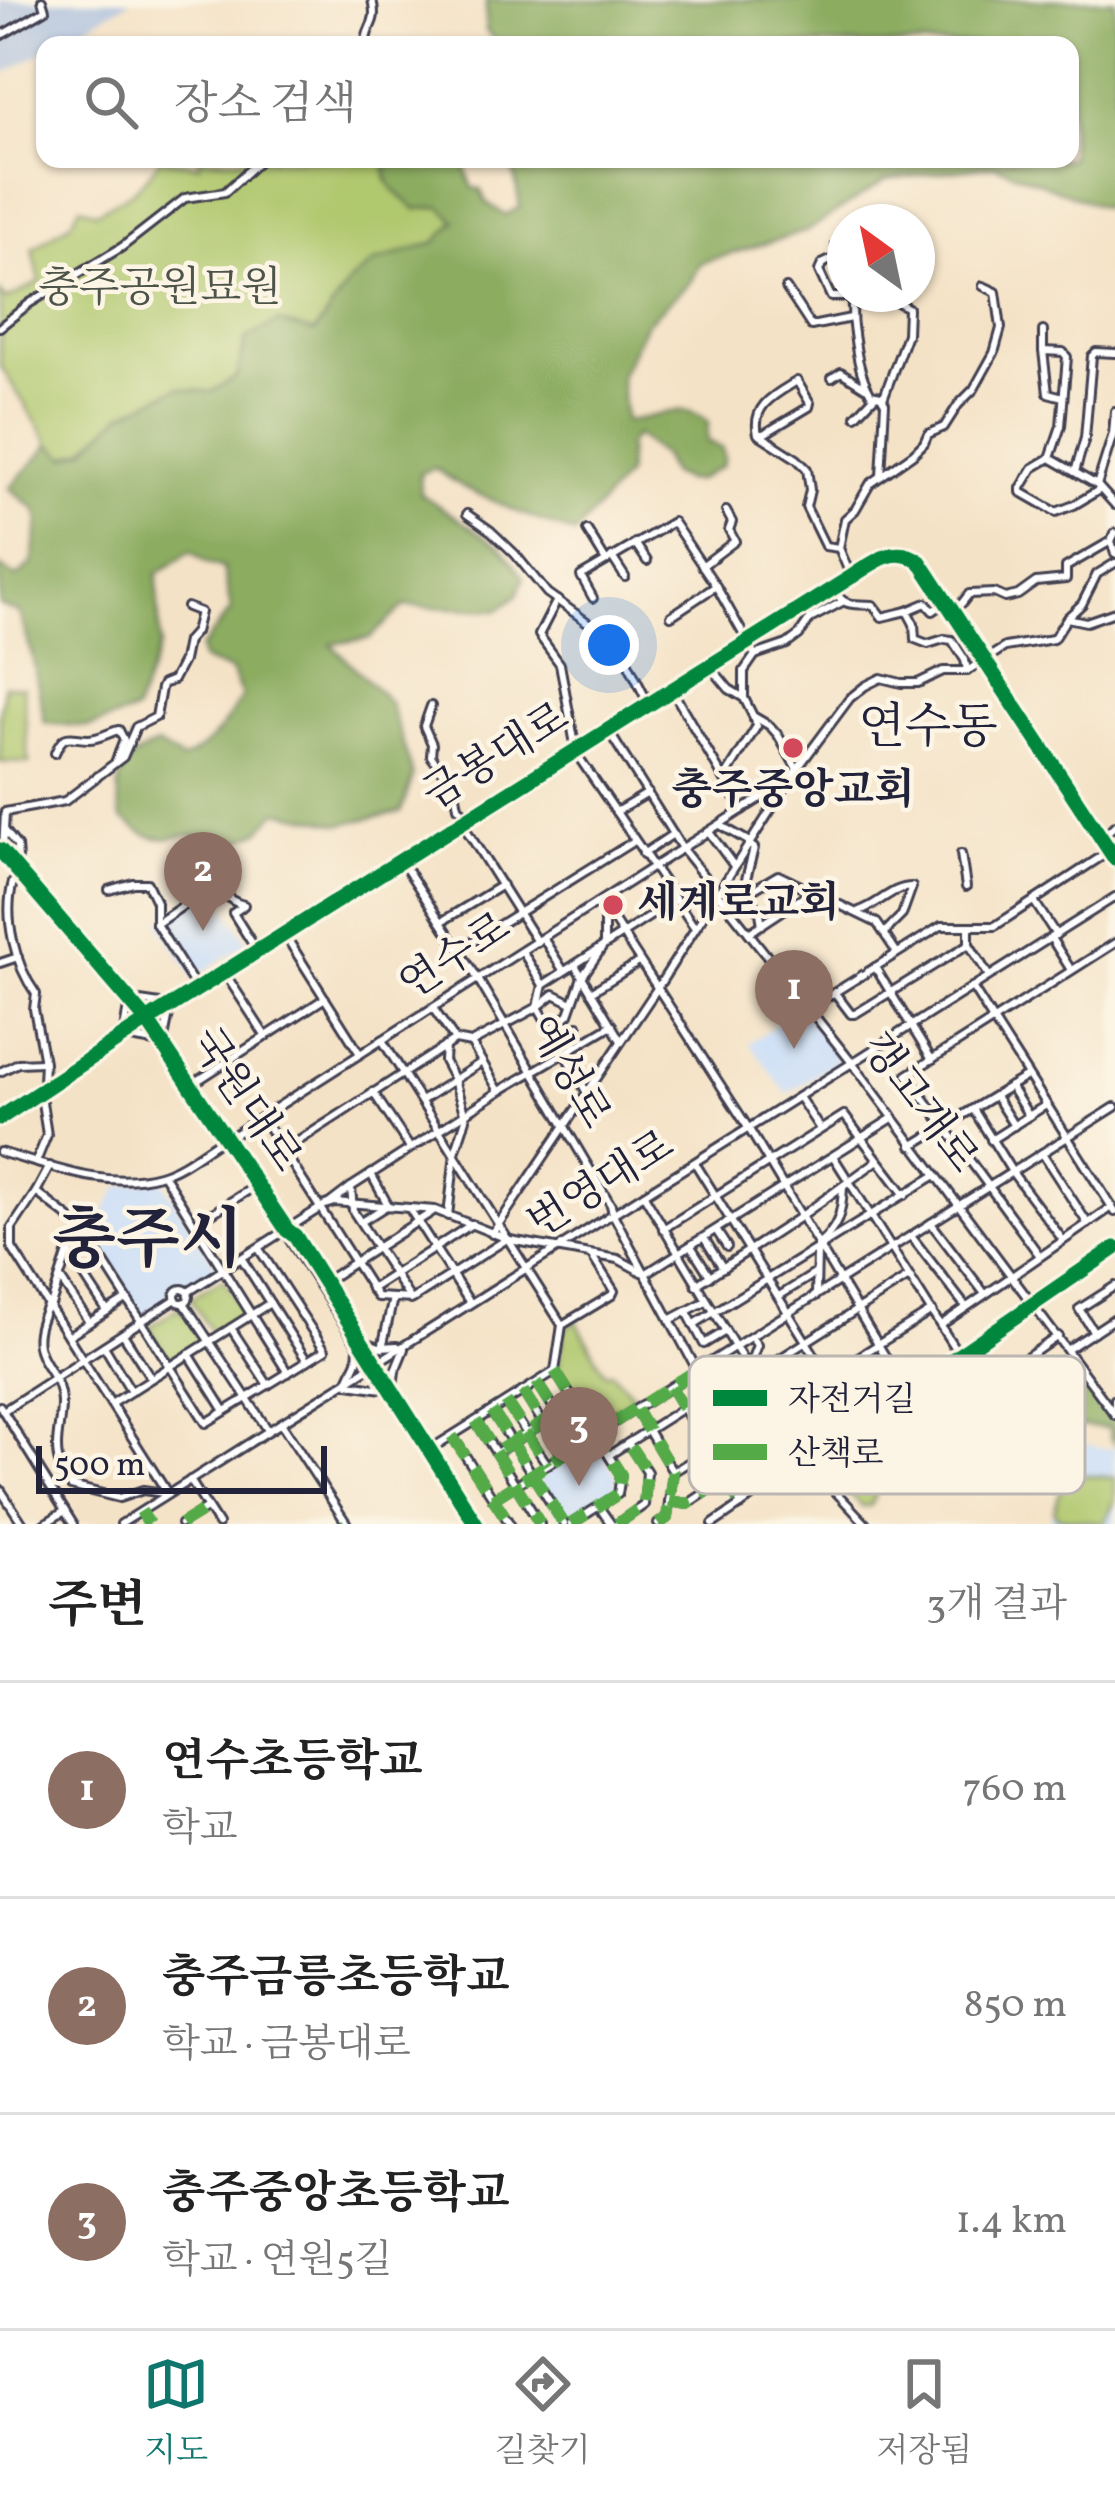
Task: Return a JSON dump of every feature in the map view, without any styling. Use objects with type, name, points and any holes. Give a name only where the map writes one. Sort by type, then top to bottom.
[{"type":"street","points":[[0,36],[45,10],[42,0]]},
{"type":"street","points":[[366,36],[376,18],[372,0]]},
{"type":"street","points":[[0,327],[30,303],[122,247],[185,198],[224,192],[251,168]]},
{"type":"street","points":[[827,261],[818,272],[827,289]]},
{"type":"street","points":[[851,577],[839,548],[845,519],[856,510],[870,484],[913,454],[928,434],[944,427],[978,385],[998,344],[1001,328],[996,292],[983,286]]},
{"type":"street","points":[[786,288],[811,326],[851,319]]},
{"type":"street","points":[[853,312],[857,356],[867,390]]},
{"type":"street","points":[[856,416],[879,398],[909,322],[908,312]]},
{"type":"street","points":[[1043,331],[1048,393],[1063,397]]},
{"type":"street","points":[[1043,351],[1064,352],[1067,357],[1060,426],[1050,458],[1033,468],[1021,492],[1056,512],[1074,506],[1098,488],[1115,411]]},
{"type":"street","points":[[1075,472],[1085,438],[1093,356],[1115,353]]},
{"type":"street","points":[[832,378],[841,372],[879,398],[887,410],[881,476]]},
{"type":"street","points":[[758,434],[809,406],[797,381],[762,406],[755,422],[758,434],[807,470],[806,507],[824,546],[839,548]]},
{"type":"street","points":[[1050,458],[1115,503]]},
{"type":"street","points":[[702,566],[735,541],[726,511]]},
{"type":"street","points":[[467,514],[491,531],[536,582],[590,624],[628,663],[649,704]]},
{"type":"street","points":[[593,598],[581,576],[670,520],[716,586],[755,655]]},
{"type":"street","points":[[587,530],[625,577]]},
{"type":"street","points":[[832,588],[843,602],[873,605],[881,617],[926,603],[933,610],[962,604],[970,594],[994,593],[1005,598],[1036,582],[1066,579],[1066,567],[1113,537],[1115,554]]},
{"type":"street","points":[[634,543],[646,561]]},
{"type":"street","name":"금봉대로","points":[[0,1118],[884,556],[907,554],[920,562],[1113,855]]},
{"type":"street","points":[[492,1234],[837,712],[881,678],[910,684],[944,670],[968,671],[1005,647],[1053,639],[1082,604],[1097,574],[1115,563]]},
{"type":"street","points":[[670,616],[716,586]]},
{"type":"street","points":[[557,600],[539,635],[560,664],[576,750],[695,928]]},
{"type":"street","points":[[724,779],[757,726],[744,698],[744,671],[755,655],[787,644],[810,619],[843,602]]},
{"type":"street","points":[[2,852],[5,812],[65,801],[115,764],[129,749],[136,727],[156,717],[161,688],[173,680],[195,632],[200,612],[188,607]]},
{"type":"street","points":[[907,611],[915,639],[928,644],[952,640],[968,671]]},
{"type":"street","points":[[1067,618],[1085,622],[1115,612]]},
{"type":"street","points":[[710,666],[729,689],[744,698]]},
{"type":"street","points":[[671,690],[742,810]]},
{"type":"street","points":[[431,706],[424,727],[432,744],[430,756],[455,789],[458,807],[470,817]]},
{"type":"street","points":[[752,716],[778,735],[797,769]]},
{"type":"street","points":[[56,753],[60,742],[72,736],[86,740],[119,730],[124,746],[115,764]]},
{"type":"street","name":"갱고개로","points":[[608,730],[682,850],[852,1064],[1073,1356]]},
{"type":"street","name":"연수로","points":[[163,1174],[232,1136],[602,903],[790,779]]},
{"type":"street","points":[[616,812],[648,793]]},
{"type":"street","points":[[462,823],[564,972]]},
{"type":"street","points":[[720,825],[750,844]]},
{"type":"street","points":[[1101,838],[1115,825]]},
{"type":"street","points":[[3,830],[17,846],[18,860]]},
{"type":"street","points":[[709,832],[734,866]]},
{"type":"street","points":[[643,854],[673,834]]},
{"type":"street","points":[[459,950],[634,841]]},
{"type":"street","points":[[750,844],[746,879],[761,925]]},
{"type":"street","points":[[156,924],[190,901],[197,847]]},
{"type":"street","name":"국원대로","points":[[2,852],[147,1021],[359,1342]]},
{"type":"street","points":[[961,854],[966,887]]},
{"type":"street","points":[[216,855],[219,884],[231,902],[244,905],[233,913],[257,951]]},
{"type":"street","points":[[808,1009],[941,926],[995,926],[1113,855]]},
{"type":"street","name":"예성로","points":[[403,862],[611,1205],[689,1356]]},
{"type":"street","points":[[727,905],[778,875],[878,923],[897,953]]},
{"type":"street","points":[[109,890],[147,883],[156,902],[156,924],[197,989]]},
{"type":"street","points":[[441,922],[502,885]]},
{"type":"street","points":[[0,889],[12,886],[18,957],[36,994],[47,1135],[36,1162]]},
{"type":"street","points":[[855,912],[877,905],[897,888],[912,887],[902,915],[884,933]]},
{"type":"street","points":[[749,934],[812,891]]},
{"type":"street","name":"번영대로","points":[[121,1524],[1114,896]]},
{"type":"street","points":[[587,1093],[538,1006],[546,984],[675,900]]},
{"type":"street","points":[[1034,901],[1072,970]]},
{"type":"street","points":[[602,903],[749,1129],[886,1356]]},
{"type":"street","points":[[550,1030],[569,1014],[583,977],[604,945],[602,903]]},
{"type":"street","points":[[969,926],[968,944],[989,976]]},
{"type":"street","points":[[285,934],[360,1054]]},
{"type":"street","points":[[1040,1256],[907,1075],[1115,943]]},
{"type":"street","points":[[835,993],[853,1015],[968,944]]},
{"type":"street","points":[[522,951],[554,994],[572,1003]]},
{"type":"street","points":[[0,963],[18,957]]},
{"type":"street","points":[[592,992],[640,961]]},
{"type":"street","points":[[575,965],[621,1040]]},
{"type":"street","points":[[875,967],[932,1060]]},
{"type":"street","points":[[224,972],[266,1037]]},
{"type":"street","points":[[941,1325],[1114,1208],[972,988]]},
{"type":"street","points":[[283,1151],[455,1040],[471,1043],[554,994]]},
{"type":"street","points":[[191,1085],[326,998]]},
{"type":"street","points":[[129,1000],[171,1006],[163,1044],[123,1037],[129,1000]]},
{"type":"street","points":[[433,1008],[455,1040]]},
{"type":"street","points":[[74,1524],[2,1408],[184,1298],[499,1091],[611,1025]]},
{"type":"street","points":[[557,1043],[578,1026]]},
{"type":"street","points":[[382,1040],[562,1324],[555,1371],[621,1475],[618,1494],[568,1524],[492,1411]]},
{"type":"street","points":[[471,1043],[499,1091]]},
{"type":"street","points":[[445,1046],[444,1061],[466,1119],[455,1153],[448,1216]]},
{"type":"street","points":[[0,1072],[18,1063],[44,1062]]},
{"type":"street","points":[[421,1101],[482,1062]]},
{"type":"street","points":[[912,1146],[1028,1075]]},
{"type":"street","points":[[1010,1086],[1029,1116]]},
{"type":"street","points":[[373,1092],[410,1148]]},
{"type":"street","points":[[994,1096],[1014,1126]]},
{"type":"street","points":[[799,1097],[820,1130]]},
{"type":"street","points":[[992,1139],[1046,1105]]},
{"type":"street","points":[[720,1356],[1115,1107]]},
{"type":"street","points":[[973,1109],[1063,1240]]},
{"type":"street","points":[[663,1229],[844,1115],[905,1195]]},
{"type":"street","points":[[262,1117],[377,1297],[410,1300],[509,1240]]},
{"type":"street","points":[[330,1203],[435,1210],[509,1240],[624,1262],[645,1274],[892,1119]]},
{"type":"street","points":[[0,1152],[114,1180],[163,1174],[288,1373]]},
{"type":"street","points":[[1042,1153],[1088,1224]]},
{"type":"street","points":[[832,1156],[846,1185],[941,1325],[956,1356]]},
{"type":"street","points":[[696,1285],[878,1160]]},
{"type":"street","points":[[695,1163],[814,1356]]},
{"type":"street","points":[[50,1166],[12,1228],[10,1241],[168,1494]]},
{"type":"street","points":[[371,1174],[388,1205]]},
{"type":"street","points":[[693,1324],[934,1176]]},
{"type":"street","points":[[195,1224],[257,1185]]},
{"type":"street","points":[[816,1296],[818,1248],[836,1229],[846,1185]]},
{"type":"street","points":[[351,1187],[351,1203],[410,1300]]},
{"type":"street","points":[[36,1192],[82,1228],[206,1424],[325,1350],[259,1249]]},
{"type":"street","points":[[644,1196],[740,1356]]},
{"type":"street","points":[[361,1222],[388,1205]]},
{"type":"street","points":[[409,1208],[470,1303]]},
{"type":"street","points":[[324,1282],[435,1210]]},
{"type":"street","points":[[931,1223],[985,1294]]},
{"type":"street","points":[[371,1288],[472,1224]]},
{"type":"street","name":"국원대로","points":[[287,1230],[296,1236],[473,1523]]},
{"type":"street","points":[[716,1230],[727,1247]]},
{"type":"street","points":[[85,1234],[69,1252],[36,1338],[61,1400],[55,1454],[61,1469],[70,1473],[71,1486],[119,1498],[143,1490],[168,1494]]},
{"type":"street","points":[[911,1236],[966,1307]]},
{"type":"street","points":[[704,1238],[723,1268]]},
{"type":"street","points":[[691,1246],[710,1276]]},
{"type":"street","points":[[957,1356],[1115,1248]]},
{"type":"street","points":[[69,1252],[107,1311]]},
{"type":"street","points":[[562,1324],[614,1291],[591,1255]]},
{"type":"street","points":[[242,1259],[307,1361]]},
{"type":"street","points":[[778,1296],[816,1273]]},
{"type":"street","points":[[787,1356],[909,1277]]},
{"type":"street","points":[[59,1278],[89,1322]]},
{"type":"street","points":[[1094,1331],[1078,1309],[1115,1286]]},
{"type":"street","points":[[184,1298],[268,1430]]},
{"type":"street","points":[[382,1348],[393,1298]]},
{"type":"street","points":[[68,1336],[127,1299]]},
{"type":"street","points":[[670,1321],[706,1301]]},
{"type":"street","points":[[110,1404],[208,1337],[270,1303]]},
{"type":"street","points":[[859,1356],[932,1311]]},
{"type":"street","points":[[687,1312],[704,1344],[724,1332]]},
{"type":"street","points":[[1068,1349],[1115,1318]]},
{"type":"street","points":[[231,1328],[268,1385]]},
{"type":"street","points":[[123,1334],[151,1378]]},
{"type":"street","points":[[751,1336],[757,1345],[752,1356]]},
{"type":"street","points":[[1029,1356],[1058,1336]]},
{"type":"street","points":[[359,1342],[382,1348],[406,1344],[390,1391],[346,1384],[358,1361],[359,1342]]},
{"type":"street","points":[[104,1346],[131,1390]]},
{"type":"street","points":[[189,1354],[225,1412]]},
{"type":"street","points":[[429,1450],[555,1371]]},
{"type":"street","name":"갱고개로","points":[[1085,1373],[1115,1415]]},
{"type":"street","points":[[494,1499],[689,1375]]},
{"type":"street","points":[[538,1382],[578,1446]]},
{"type":"street","points":[[671,1387],[689,1418]]},
{"type":"street","name":"국원대로","points":[[390,1391],[473,1523]]},
{"type":"street","points":[[523,1391],[563,1456]]},
{"type":"street","points":[[506,1402],[547,1465]]},
{"type":"street","points":[[496,1453],[576,1402]]},
{"type":"street","points":[[609,1455],[683,1408]]},
{"type":"street","points":[[636,1410],[673,1472],[667,1518],[658,1524]]},
{"type":"street","points":[[476,1420],[540,1524]]},
{"type":"street","points":[[281,1423],[346,1524]]},
{"type":"street","points":[[452,1436],[510,1524]]},
{"type":"street","points":[[599,1507],[614,1524],[644,1505],[647,1472],[628,1443]]},
{"type":"street","points":[[673,1472],[689,1462]]},
{"type":"street","points":[[190,1480],[218,1524]]},
{"type":"street","points":[[0,1489],[22,1524]]},
{"type":"street","points":[[669,1501],[688,1504],[704,1494]]},
{"type":"street","points":[[735,1494],[742,1505]]},
{"type":"street","points":[[713,1524],[758,1494]]},
{"type":"street","name":"예성로","points":[[839,1494],[866,1524]]},
{"type":"street","points":[[181,1524],[207,1508]]},
{"type":"street","points":[[44,1524],[65,1511]]},
{"type":"street","points":[[141,1511],[149,1524]]},
{"type":"shaded area","points":[[0,0],[131,0],[69,36],[36,36],[36,55],[0,76]]},
{"type":"shaded area","points":[[214,888],[245,945],[194,977],[159,923]]},
{"type":"shaded area","points":[[799,1008],[838,1060],[787,1094],[749,1043]]},
{"type":"shaded area","points":[[161,1180],[216,1270],[190,1286],[181,1285],[170,1299],[142,1316],[86,1233],[120,1186]]},
{"type":"shaded area","points":[[595,1442],[617,1477],[614,1493],[565,1523],[537,1478]]},
{"type":"shaded area","points":[[1085,1444],[1115,1447],[1115,1524],[1049,1524],[1058,1494],[1085,1494]]},
{"type":"green space","points":[[486,0],[1115,0],[1115,212],[1003,168],[1079,168],[1079,36],[491,36],[486,31]]},
{"type":"green space","name":"충주공원묘원","points":[[153,168],[385,168],[387,180],[416,209],[442,206],[456,222],[436,242],[375,262],[349,283],[315,332],[246,339],[237,377],[210,392],[178,388],[122,414],[84,450],[65,457],[50,444],[0,365],[0,292],[6,300],[40,282],[33,249],[71,222],[80,206],[96,212],[145,179]]},
{"type":"green space","points":[[387,168],[465,168],[473,188],[480,189],[486,202],[505,215],[520,207],[510,168],[973,168],[886,180],[849,204],[827,204],[827,218],[807,231],[700,263],[690,282],[646,323],[620,376],[625,421],[688,411],[708,422],[707,442],[722,448],[724,458],[722,466],[696,481],[671,474],[662,456],[636,435],[628,444],[627,474],[575,534],[463,487],[434,468],[420,473],[421,494],[502,548],[524,578],[517,595],[498,610],[404,606],[370,638],[331,644],[390,703],[413,776],[401,812],[341,824],[277,811],[260,831],[219,850],[191,835],[146,835],[122,819],[119,783],[127,765],[157,745],[182,760],[192,755],[217,733],[242,696],[231,671],[202,660],[200,649],[231,610],[223,568],[191,551],[157,574],[160,645],[135,712],[89,727],[45,723],[20,613],[0,606],[0,567],[17,577],[32,564],[39,521],[36,510],[10,488],[50,444],[66,457],[85,450],[122,414],[178,388],[210,392],[237,377],[246,339],[277,322],[315,332],[349,283],[375,262],[436,242],[456,221],[441,207],[416,209],[392,187]]},
{"type":"green space","points":[[5,685],[23,687],[29,763],[0,762]]},
{"type":"green space","points":[[221,1280],[247,1315],[216,1336],[192,1301]]},
{"type":"green space","points":[[178,1308],[204,1342],[170,1363],[149,1327]]},
{"type":"green space","points":[[576,1320],[605,1373],[612,1372],[634,1396],[593,1422],[558,1370],[565,1329]]},
{"type":"green space","points":[[1085,1385],[1115,1425],[1115,1444],[1109,1428],[1085,1426]]},
{"type":"green space","points":[[1085,1475],[1115,1478],[1115,1500],[1105,1523],[1057,1517],[1059,1494],[1085,1494]]},
{"type":"green space","points":[[850,1494],[874,1494],[870,1506],[862,1506]]},
{"type":"marked path","points":[[555,1371],[621,1475],[618,1494],[571,1524]]},
{"type":"marked path","points":[[493,1499],[689,1375]]},
{"type":"marked path","points":[[537,1382],[578,1446]]},
{"type":"marked path","points":[[671,1387],[689,1417]]},
{"type":"marked path","points":[[523,1391],[563,1455]]},
{"type":"marked path","points":[[506,1402],[547,1465]]},
{"type":"marked path","points":[[501,1449],[576,1402]]},
{"type":"marked path","points":[[636,1410],[673,1472],[667,1518],[658,1524]]},
{"type":"marked path","points":[[492,1411],[564,1524]]},
{"type":"marked path","points":[[476,1421],[540,1524]]},
{"type":"marked path","points":[[452,1436],[510,1524]]},
{"type":"marked path","points":[[617,1524],[644,1505],[647,1472],[628,1443]]},
{"type":"marked path","points":[[669,1501],[688,1504],[703,1494]]},
{"type":"marked path","points":[[734,1494],[741,1505]]},
{"type":"marked path","points":[[181,1524],[207,1508]]},
{"type":"marked path","points":[[141,1511],[149,1524]]},
{"type":"cycle path","points":[[0,1118],[884,557],[902,554],[920,562],[1115,859]]},
{"type":"cycle path","points":[[0,850],[147,1021],[295,1236],[476,1524]]},
{"type":"cycle path","points":[[958,1356],[1115,1248]]},
{"type":"place","name":"충주중앙교회","points":[[793,748]]},
{"type":"place","name":"세계로교회","points":[[613,905]]},
{"type":"place","name":"충주금릉초등학교","points":[[203,931]]},
{"type":"place","name":"연수초등학교","points":[[794,1049]]},
{"type":"place","name":"충주중앙초등학교","points":[[579,1486]]},
{"type":"district","name":"연수동","points":[[928,729]]},
{"type":"district","name":"충주시","points":[[148,1244]]}]
